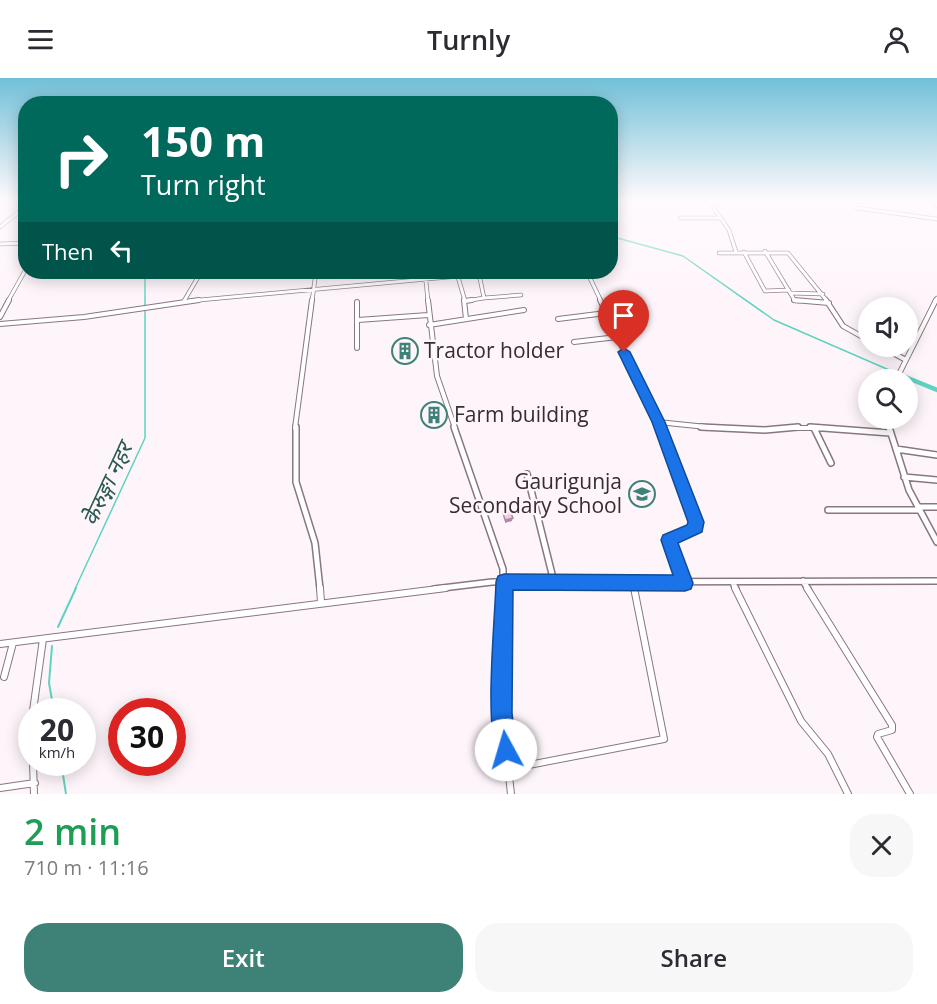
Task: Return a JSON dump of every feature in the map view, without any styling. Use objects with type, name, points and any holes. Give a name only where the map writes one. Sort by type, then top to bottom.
[{"type":"street","points":[[730,234],[736,252]]},
{"type":"street","points":[[0,244],[18,243]]},
{"type":"street","points":[[719,252],[765,251],[791,255],[809,281],[823,294],[843,326],[858,334]]},
{"type":"street","points":[[765,251],[796,302],[829,303]]},
{"type":"street","points":[[744,252],[768,296]]},
{"type":"street","points":[[0,317],[21,279]]},
{"type":"street","points":[[184,301],[197,279]]},
{"type":"street","points":[[315,279],[297,416],[296,484],[313,534],[321,572],[321,602]]},
{"type":"street","points":[[0,324],[84,317],[184,301],[314,288],[442,279]]},
{"type":"street","points":[[459,279],[468,317],[466,319]]},
{"type":"street","points":[[480,279],[484,298]]},
{"type":"street","points":[[590,279],[658,422],[696,522],[696,527],[692,530],[669,540],[685,583]]},
{"type":"street","points":[[427,281],[428,315],[436,376],[503,569],[502,713],[511,794]]},
{"type":"street","points":[[765,291],[823,294]]},
{"type":"street","points":[[465,302],[521,295]]},
{"type":"street","points":[[902,369],[937,298]]},
{"type":"street","points":[[357,302],[357,348]]},
{"type":"street","points":[[429,325],[524,310]]},
{"type":"street","points":[[558,319],[606,313]]},
{"type":"street","points":[[358,320],[428,315]]},
{"type":"street","points":[[574,342],[617,338]]},
{"type":"street","points":[[900,357],[906,360]]},
{"type":"street","points":[[658,422],[725,429],[765,430],[798,426],[890,433]]},
{"type":"street","points":[[814,428],[831,463]]},
{"type":"street","points":[[889,429],[904,477],[937,542]]},
{"type":"street","points":[[896,449],[937,455]]},
{"type":"street","points":[[527,474],[554,582]]},
{"type":"street","points":[[904,477],[937,480]]},
{"type":"street","points":[[828,510],[937,507]]},
{"type":"street","points":[[803,581],[892,725],[892,730],[878,734],[878,737],[910,794]]},
{"type":"street","points":[[0,644],[321,602],[504,582],[937,581]]},
{"type":"street","points":[[507,769],[664,739],[633,583]]},
{"type":"street","points":[[733,583],[801,721],[828,754],[848,794]]},
{"type":"street","points":[[35,698],[43,639]]},
{"type":"street","points":[[4,676],[13,643]]},
{"type":"street","points":[[34,776],[34,794]]},
{"type":"street","points":[[0,788],[34,783]]},
{"type":"building","name":"Tractor holder","points":[[401,341],[408,341],[408,353],[400,353]]},
{"type":"building","points":[[438,409],[439,413],[430,415],[429,410]]},
{"type":"building","points":[[510,511],[513,518],[505,520],[503,513]]},
{"type":"waterway","points":[[618,238],[683,256],[774,320],[887,369]]},
{"type":"waterway","name":"केेरुङ्गा नहर","points":[[145,279],[145,305]]},
{"type":"waterway","name":"केेरुङ्गा नहर","points":[[75,589],[145,438],[145,310]]},
{"type":"waterway","points":[[918,382],[937,390]]},
{"type":"waterway","name":"केेरुङ्गा नहर","points":[[58,627],[76,588]]},
{"type":"waterway","points":[[52,646],[49,683],[52,698]]},
{"type":"waterway","points":[[63,776],[66,794]]},
{"type":"place","name":"Tractor holder","points":[[405,351]]},
{"type":"place","name":"Farm building","points":[[434,415]]},
{"type":"place","name":"Gaurigunja Secondary School","points":[[642,494]]},
{"type":"route","points":[[506,750],[502,713],[504,582],[685,583],[669,540],[692,530],[696,527],[696,522],[658,422],[624,352]]}]
